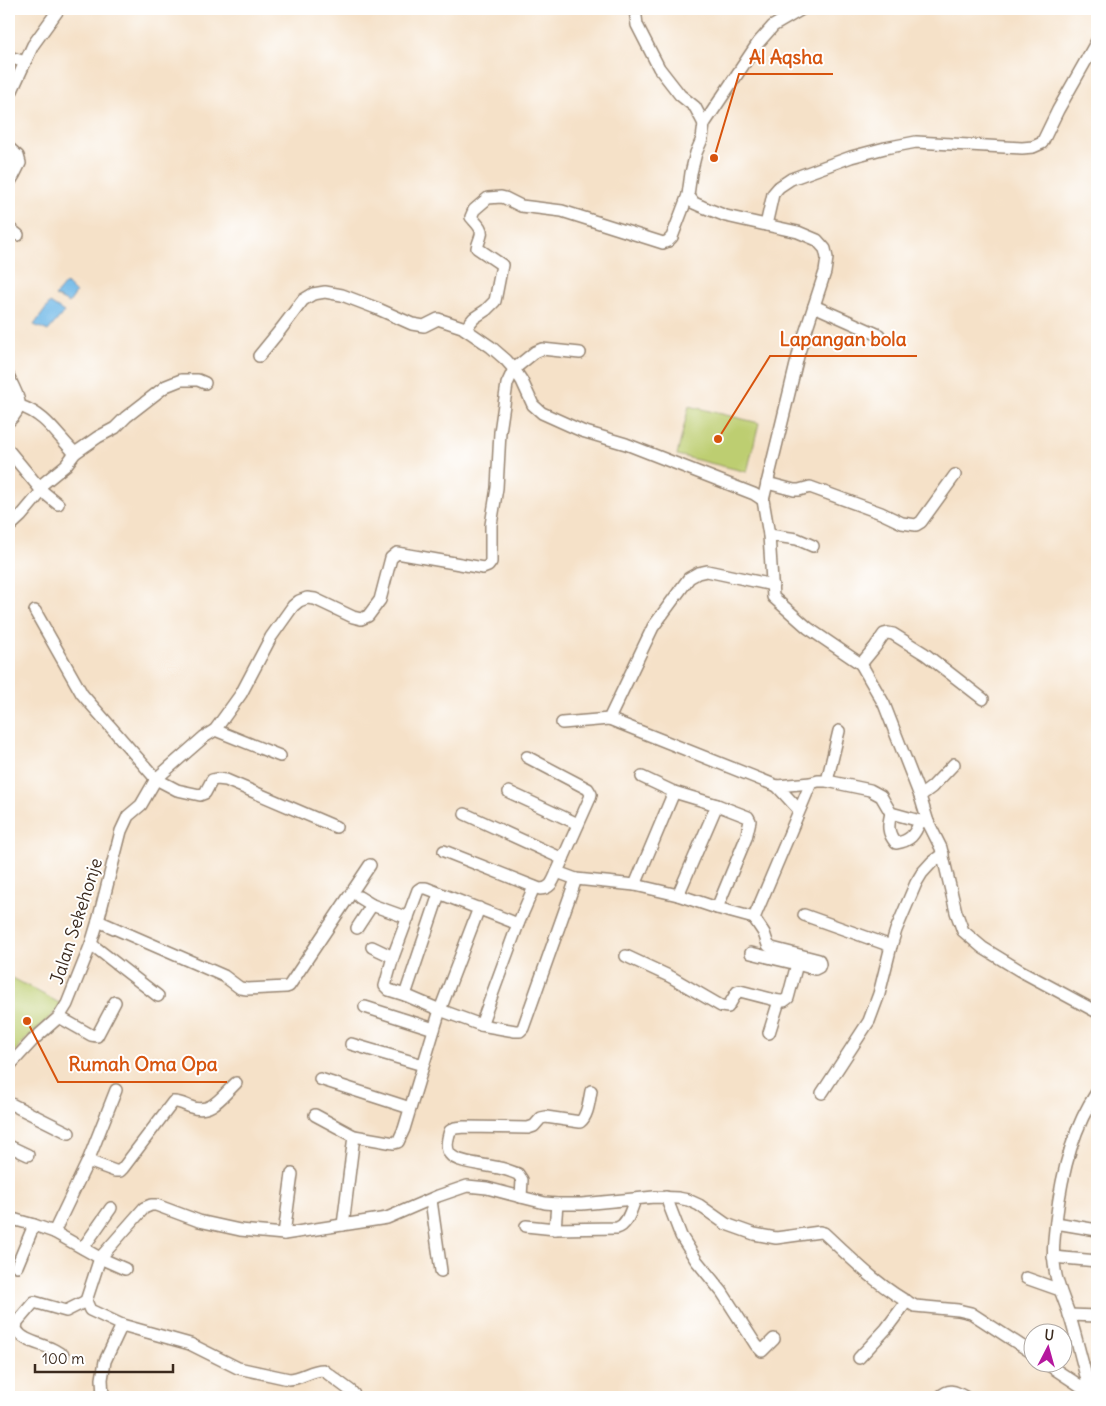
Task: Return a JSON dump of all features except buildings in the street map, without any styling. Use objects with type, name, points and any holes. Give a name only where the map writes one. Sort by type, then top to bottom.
[{"type":"street","points":[[9,97],[40,33],[59,9]]},
{"type":"street","points":[[635,9],[637,25],[659,68],[680,95],[695,107],[704,124]]},
{"type":"street","points":[[465,329],[474,318],[495,301],[502,265],[477,248],[481,228],[471,217],[474,210],[488,198],[505,198],[522,206],[562,211],[663,243],[668,241],[672,237],[688,195],[691,173],[702,139],[704,124],[758,43],[773,26],[802,9]]},
{"type":"street","points":[[766,225],[774,194],[779,188],[791,179],[851,158],[885,148],[916,142],[1022,148],[1034,147],[1042,143],[1058,110],[1097,41]]},
{"type":"street","points":[[9,57],[25,62]]},
{"type":"street","points":[[9,148],[18,156],[20,163],[9,183]]},
{"type":"street","points":[[688,195],[694,202],[726,216],[810,236],[817,240],[825,249],[827,258],[825,272],[799,352],[762,500],[769,535],[774,597],[808,628],[861,664],[884,704],[920,796],[924,822],[936,836],[943,854],[956,912],[964,931],[982,948],[1018,970],[1097,1012]]},
{"type":"street","points":[[258,356],[304,300],[313,294],[325,292],[342,295],[412,324],[424,326],[438,319],[465,329],[491,347],[514,369],[522,380],[533,405],[542,413],[582,431],[626,444],[671,461],[754,494],[762,500]]},
{"type":"street","points":[[814,306],[879,335]]},
{"type":"street","points":[[514,369],[535,352],[542,349],[580,353]]},
{"type":"street","name":"Jalan Sekehonje","points":[[9,1066],[33,1040],[59,1017],[67,1004],[91,944],[121,831],[128,816],[141,805],[157,778],[204,737],[215,730],[241,694],[271,637],[293,606],[307,598],[315,599],[354,617],[361,619],[368,616],[380,600],[391,558],[397,553],[483,568],[488,566],[490,562],[497,488],[500,432],[507,384],[514,369]]},
{"type":"street","points":[[9,377],[20,406],[17,414],[9,421]]},
{"type":"street","points":[[9,528],[22,516],[40,489],[66,465],[75,453],[115,428],[132,412],[166,386],[181,380],[198,380],[205,383]]},
{"type":"street","points":[[20,406],[38,414],[75,453]]},
{"type":"street","points":[[9,450],[40,489],[58,504]]},
{"type":"street","points":[[767,483],[794,490],[810,487],[881,513],[902,523],[916,525],[921,522],[955,475]]},
{"type":"street","points":[[769,535],[797,539],[814,546]]},
{"type":"street","points":[[609,719],[652,627],[689,578],[707,571],[773,585]]},
{"type":"street","points":[[35,611],[82,694],[157,778],[178,790],[200,795],[205,793],[212,780],[226,780],[336,828]]},
{"type":"street","points":[[861,664],[884,634],[893,634],[925,654],[983,699]]},
{"type":"street","points":[[562,723],[609,719],[777,786],[799,810]]},
{"type":"street","points":[[215,730],[280,756]]},
{"type":"street","points":[[827,781],[839,730]]},
{"type":"street","points":[[444,850],[540,889],[548,888],[551,885],[591,794],[588,789],[527,757]]},
{"type":"street","points":[[920,796],[932,787],[954,764]]},
{"type":"street","points":[[642,777],[674,792],[748,817],[750,821],[746,838],[718,908]]},
{"type":"street","points":[[777,786],[827,781],[870,790],[881,796],[891,812],[924,822]]},
{"type":"street","points":[[754,918],[811,783]]},
{"type":"street","points":[[509,792],[578,824]]},
{"type":"street","points":[[635,885],[674,792]]},
{"type":"street","points":[[678,895],[717,805]]},
{"type":"street","points":[[891,812],[888,824],[889,831],[896,843],[905,842],[924,822]]},
{"type":"street","points":[[465,814],[563,859]]},
{"type":"street","points":[[822,1093],[869,1021],[880,994],[891,946],[916,883],[932,862],[943,854]]},
{"type":"street","points":[[98,921],[224,976],[240,988],[286,987],[289,986],[370,865]]},
{"type":"street","points":[[557,872],[576,879],[635,885],[678,895],[754,918],[764,933],[768,945],[772,948],[819,960],[820,966],[816,969],[751,953]]},
{"type":"street","points":[[518,924],[421,888],[418,890],[393,957],[385,986],[389,990],[481,1025],[520,1031],[523,1028],[576,879]]},
{"type":"street","points":[[481,1025],[518,924],[534,887]]},
{"type":"street","points":[[405,995],[439,894]]},
{"type":"street","points":[[359,897],[372,905],[408,918]]},
{"type":"street","points":[[357,928],[372,905]]},
{"type":"street","points":[[315,1116],[354,1136],[394,1143],[401,1139],[440,1010],[479,908]]},
{"type":"street","points":[[804,915],[891,946]]},
{"type":"street","points":[[91,944],[158,996]]},
{"type":"street","points":[[372,947],[393,957]]},
{"type":"street","points":[[626,956],[671,977],[721,1006],[728,1007],[737,992],[740,991],[784,1001],[788,998],[797,964]]},
{"type":"street","points":[[769,1033],[779,1001]]},
{"type":"street","points":[[59,1017],[91,1035],[97,1036],[115,1002]]},
{"type":"street","points":[[365,1007],[434,1029]]},
{"type":"street","points":[[351,1044],[423,1065]]},
{"type":"street","points":[[320,1079],[410,1108]]},
{"type":"street","points":[[88,1161],[120,1171],[173,1102],[197,1109],[205,1109],[216,1103],[236,1083]]},
{"type":"street","points":[[54,1232],[88,1161],[116,1090]]},
{"type":"street","points":[[521,1197],[522,1180],[518,1174],[501,1168],[457,1159],[450,1155],[448,1151],[450,1131],[455,1128],[464,1127],[528,1128],[534,1126],[541,1118],[580,1122],[585,1116],[591,1091]]},
{"type":"street","points":[[1092,1395],[1055,1271],[1053,1245],[1058,1204],[1072,1147],[1087,1107],[1097,1092]]},
{"type":"street","points":[[9,1103],[69,1133]]},
{"type":"street","points":[[343,1225],[354,1136]]},
{"type":"street","points":[[9,1146],[28,1155]]},
{"type":"street","points":[[284,1234],[292,1174]]},
{"type":"street","points":[[356,1397],[323,1370],[318,1370],[296,1379],[289,1379],[238,1368],[190,1344],[122,1325],[90,1310],[86,1301],[100,1258],[144,1208],[151,1205],[199,1221],[240,1230],[284,1234],[387,1218],[467,1186],[488,1188],[545,1203],[557,1204],[666,1197],[688,1200],[699,1205],[726,1224],[754,1234],[776,1238],[824,1233],[877,1282],[911,1304],[971,1313],[1024,1347]]},
{"type":"street","points":[[666,1197],[681,1236],[696,1260],[722,1292],[756,1345],[762,1352],[774,1339]]},
{"type":"street","points":[[431,1200],[441,1271]]},
{"type":"street","points":[[526,1226],[555,1229],[621,1227],[625,1223],[635,1200]]},
{"type":"street","points":[[555,1229],[557,1204]]},
{"type":"street","points":[[83,1248],[111,1208]]},
{"type":"street","points":[[9,1218],[54,1232],[100,1258],[125,1269]]},
{"type":"street","points":[[1056,1223],[1097,1230]]},
{"type":"street","points":[[16,1266],[34,1225]]},
{"type":"street","points":[[1054,1257],[1097,1261]]},
{"type":"street","points":[[1026,1278],[1060,1290]]},
{"type":"street","points":[[63,1356],[51,1348],[34,1344],[19,1334],[16,1329],[17,1322],[34,1302],[66,1311],[86,1301]]},
{"type":"street","points":[[859,1358],[911,1304]]},
{"type":"street","points":[[1069,1315],[1097,1316]]},
{"type":"street","points":[[103,1397],[102,1379],[105,1362],[122,1325]]},
{"type":"street","points":[[1062,1374],[1092,1395]]},
{"type":"street","points":[[940,1397],[945,1392],[957,1392],[964,1397]]},
{"type":"green space","points":[[689,406],[759,423],[747,472],[677,455]]},
{"type":"green space","points":[[9,976],[63,1005],[29,1036],[9,1058]]},
{"type":"water","points":[[66,283],[76,293],[69,303],[55,296]]},
{"type":"water","points":[[50,303],[64,312],[48,331],[34,325]]},
{"type":"waterway","points":[[9,411],[14,407]]},
{"type":"place","name":"Al Aqsha","points":[[714,158]]},
{"type":"place","name":"Lapangan bola","points":[[718,439]]},
{"type":"place","name":"Rumah Oma Opa","points":[[27,1021]]}]
